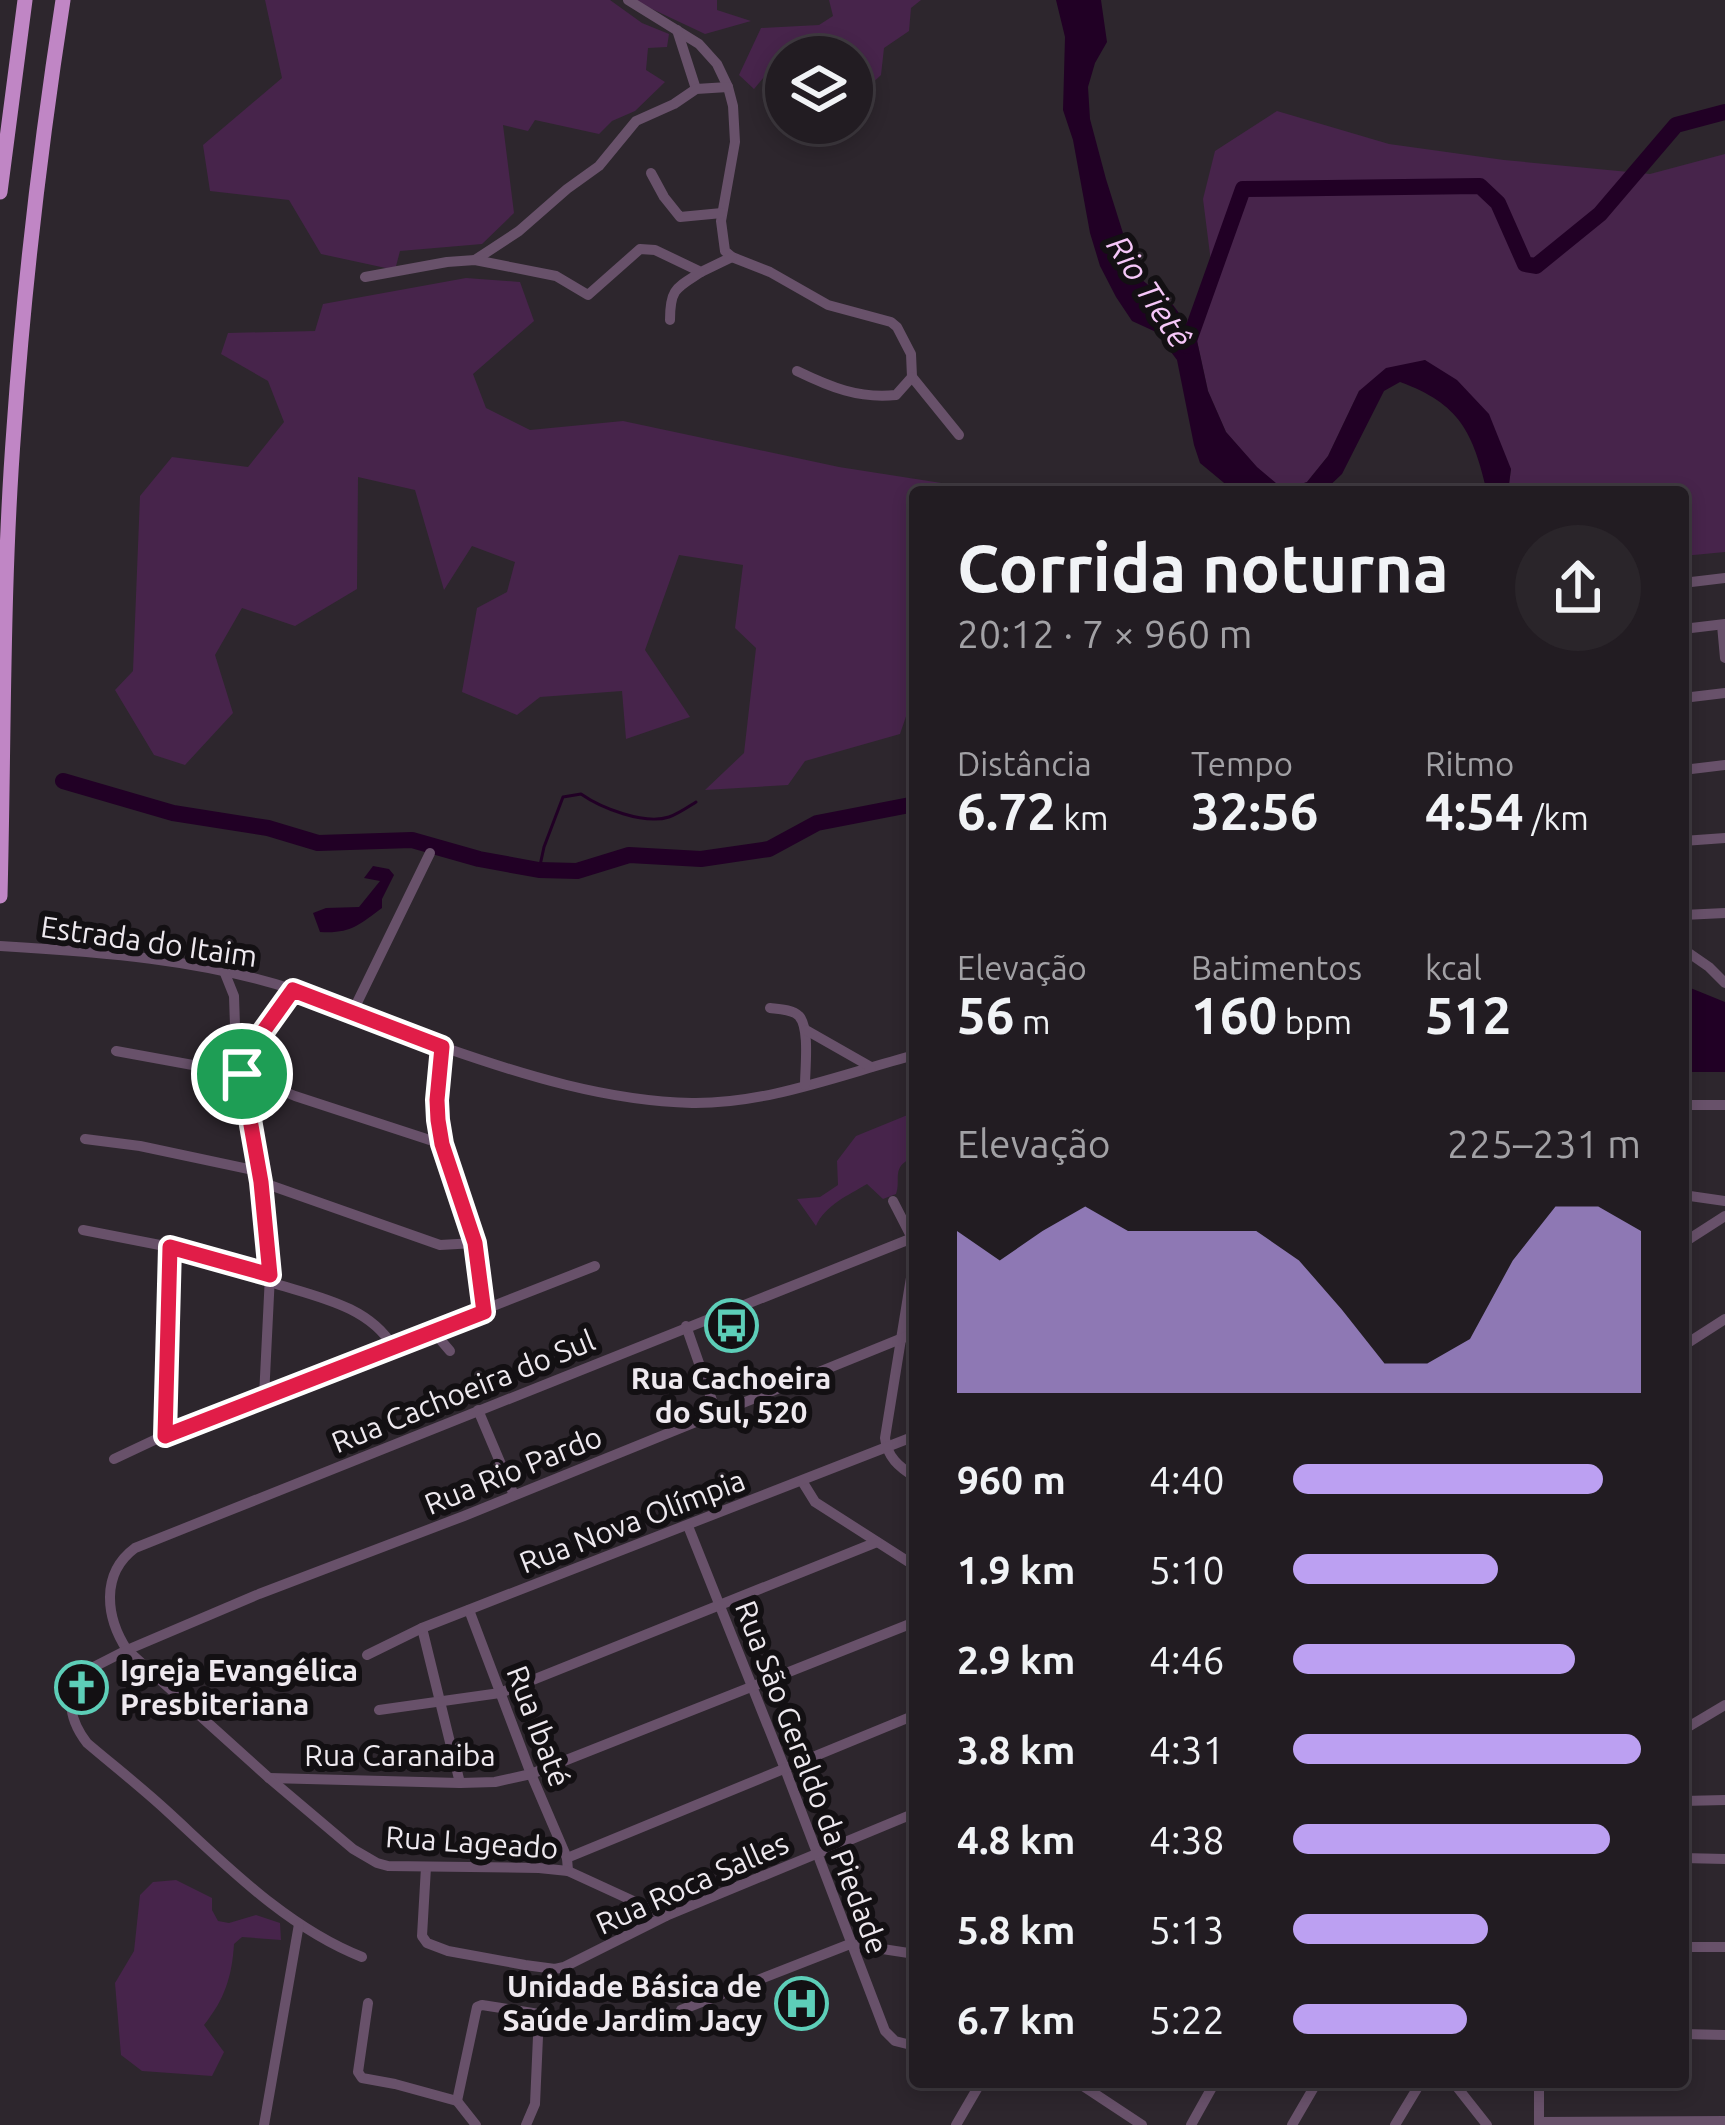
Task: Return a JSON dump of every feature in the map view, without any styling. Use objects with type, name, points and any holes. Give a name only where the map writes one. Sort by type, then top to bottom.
[{"type":"highway","points":[[0,193],[26,0]]},
{"type":"highway","points":[[0,895],[14,430],[34,215],[63,0]]},
{"type":"street","points":[[628,0],[710,53],[728,87],[736,142],[722,213],[725,251],[843,311],[891,322],[911,354],[912,377],[959,435]]},
{"type":"street","points":[[677,29],[696,89]]},
{"type":"street","points":[[475,260],[599,166],[636,121],[696,89],[728,87]]},
{"type":"street","points":[[651,173],[680,217],[722,213]]},
{"type":"street","points":[[365,278],[475,260],[556,276],[588,296],[640,249],[655,250],[701,272]]},
{"type":"street","points":[[670,320],[674,291],[732,257]]},
{"type":"street","points":[[797,371],[849,394],[896,395],[912,377]]},
{"type":"street","points":[[1689,582],[1725,578]]},
{"type":"street","points":[[1689,627],[1723,624],[1725,658]]},
{"type":"street","points":[[1689,697],[1725,693]]},
{"type":"street","points":[[1689,769],[1725,766]]},
{"type":"street","points":[[1689,841],[1725,838]]},
{"type":"street","points":[[353,1011],[430,853]]},
{"type":"street","points":[[1689,915],[1725,913]]},
{"type":"street","name":"Estrada do Itaim","points":[[0,946],[94,951],[224,971],[293,990],[442,1047],[627,1098],[742,1101],[909,1056]]},
{"type":"street","points":[[1689,953],[1725,983]]},
{"type":"street","points":[[224,971],[234,996],[235,1026],[244,1038],[242,1074],[260,1177],[270,1279],[264,1397]]},
{"type":"street","points":[[244,1038],[260,1036],[293,990]]},
{"type":"street","points":[[770,1008],[798,1015],[806,1030],[805,1085]]},
{"type":"street","points":[[806,1030],[871,1066]]},
{"type":"street","points":[[442,1047],[437,1100],[442,1144],[475,1243],[484,1312]]},
{"type":"street","points":[[116,1052],[242,1074],[442,1144]]},
{"type":"street","points":[[1689,1105],[1725,1105]]},
{"type":"street","points":[[85,1139],[140,1146],[260,1177],[440,1244],[475,1243]]},
{"type":"street","points":[[1689,1196],[1725,1201]]},
{"type":"street","points":[[1689,1240],[1719,1220],[1711,1199]]},
{"type":"street","points":[[893,1201],[909,1234]]},
{"type":"street","points":[[83,1231],[170,1247],[270,1279],[365,1316],[385,1332],[393,1346]]},
{"type":"street","name":"Rua Cachoeira do Sul","points":[[128,1650],[114,1630],[111,1588],[120,1561],[135,1548],[686,1326],[909,1246]]},
{"type":"street","points":[[165,1436],[170,1247]]},
{"type":"street","points":[[114,1459],[595,1266]]},
{"type":"street","points":[[1689,1342],[1725,1319]]},
{"type":"street","points":[[686,1326],[716,1412]]},
{"type":"street","points":[[433,1331],[450,1351]]},
{"type":"street","points":[[909,1335],[887,1422],[886,1448],[909,1472]]},
{"type":"street","name":"Rua Rio Pardo","points":[[299,1924],[213,1856],[87,1743],[76,1730],[70,1702],[76,1680],[93,1665],[259,1594],[909,1335]]},
{"type":"street","points":[[478,1410],[514,1495]]},
{"type":"street","name":"Rua Nova Olímpia","points":[[367,1655],[422,1628],[909,1438]]},
{"type":"street","points":[[802,1481],[815,1502],[909,1562]]},
{"type":"street","name":"Rua São Geraldo da Piedade","points":[[688,1526],[885,2031],[895,2042],[909,2045]]},
{"type":"street","points":[[379,1710],[500,1693],[877,1542]]},
{"type":"street","name":"Rua Ibaté","points":[[470,1610],[567,1864]]},
{"type":"street","name":"Rua Caranaiba","points":[[269,1778],[460,1783],[531,1774],[909,1624]]},
{"type":"street","points":[[422,1628],[460,1783]]},
{"type":"street","name":"Rua Lageado","points":[[128,1650],[364,1857],[388,1866],[539,1868],[567,1864],[666,1916]]},
{"type":"street","points":[[1689,1726],[1725,1705]]},
{"type":"street","points":[[567,1864],[909,1717]]},
{"type":"street","points":[[1689,1802],[1725,1800]]},
{"type":"street","name":"Rua Roca Salles","points":[[426,1867],[422,1936],[427,1943],[467,1955],[555,1969],[666,1916],[909,1816]]},
{"type":"street","points":[[1689,1858],[1725,1859]]},
{"type":"street","points":[[264,2125],[299,1924],[362,1958]]},
{"type":"street","points":[[681,2010],[850,1945],[909,1953]]},
{"type":"street","points":[[1689,1947],[1725,1946]]},
{"type":"street","points":[[859,1967],[886,1951]]},
{"type":"street","points":[[368,2003],[358,2072],[362,2078],[457,2101],[476,2125]]},
{"type":"street","points":[[457,2101],[477,2006],[539,2014],[535,2104],[526,2125]]},
{"type":"street","points":[[1689,2034],[1725,2035]]},
{"type":"street","points":[[956,2125],[978,2088]]},
{"type":"street","points":[[1085,2088],[1142,2125]]},
{"type":"street","points":[[1099,2098],[1105,2088]]},
{"type":"street","points":[[1191,2125],[1212,2088]]},
{"type":"street","points":[[1292,2125],[1314,2088]]},
{"type":"street","points":[[1396,2125],[1418,2088]]},
{"type":"street","points":[[1458,2088],[1487,2125]]},
{"type":"street","points":[[1538,2088],[1539,2123],[1725,2121]]},
{"type":"shaded area","points":[[265,0],[610,0],[642,23],[669,34],[667,47],[648,48],[646,70],[665,82],[635,111],[612,121],[599,134],[535,120],[528,131],[503,125],[514,213],[482,244],[400,251],[395,270],[321,254],[289,200],[210,191],[203,145],[282,78]]},
{"type":"shaded area","points":[[633,0],[717,0],[717,10],[751,21],[705,34]]},
{"type":"shaded area","points":[[829,0],[921,0],[911,8],[909,31],[884,48],[881,75],[873,82],[873,36],[765,36],[765,76],[754,89],[739,75],[761,28],[819,25],[833,16]]},
{"type":"shaded area","points":[[1277,111],[1389,144],[1504,160],[1650,174],[1725,154],[1725,552],[1689,555],[1689,486],[1509,486],[1511,469],[1425,360],[1359,391],[1328,456],[1307,482],[1277,484],[1226,432],[1208,391],[1196,336],[1212,270],[1203,199],[1215,151]]},
{"type":"shaded area","points":[[466,278],[520,282],[534,321],[473,374],[486,408],[530,430],[623,421],[839,467],[961,486],[909,486],[909,708],[900,734],[805,761],[788,785],[705,790],[744,753],[756,648],[735,628],[743,565],[679,555],[645,650],[690,717],[626,739],[622,691],[540,697],[517,715],[462,692],[477,608],[507,592],[515,562],[472,546],[444,590],[415,490],[358,477],[357,589],[295,626],[242,608],[215,655],[233,713],[185,765],[154,755],[115,690],[133,671],[140,496],[172,457],[248,467],[284,422],[268,381],[221,354],[228,333],[315,331],[323,304]]},
{"type":"shaded area","points":[[909,1114],[909,1161],[898,1171],[896,1194],[883,1199],[867,1184],[831,1206],[816,1226],[797,1199],[820,1197],[838,1185],[837,1161],[856,1136]]},
{"type":"shaded area","points":[[176,1880],[212,1898],[218,1921],[229,1923],[256,1915],[280,1923],[281,1940],[242,1937],[234,1944],[226,1987],[204,2025],[224,2052],[212,2076],[142,2071],[121,2055],[115,1983],[134,1951],[140,1895],[153,1882]]},
{"type":"water","name":"Rio Tietê","points":[[1056,0],[1101,0],[1107,42],[1088,87],[1090,119],[1128,249],[1141,279],[1173,305],[1196,336],[1208,391],[1226,432],[1257,467],[1277,484],[1287,486],[1228,486],[1200,463],[1177,360],[1156,332],[1132,321],[1100,266],[1063,110],[1065,37]]},
{"type":"water","points":[[1425,360],[1457,380],[1489,414],[1511,469],[1509,486],[1485,486],[1461,423],[1437,400],[1400,382],[1384,391],[1342,474],[1329,486],[1295,486],[1307,482],[1328,456],[1359,391],[1386,368]]},
{"type":"water","points":[[373,866],[394,875],[382,908],[354,927],[320,932],[313,913],[359,907],[380,881],[364,878]]},
{"type":"water","points":[[1689,987],[1725,1002],[1725,1072],[1689,1072]]},
{"type":"waterway","name":"Rio Tietê","points":[[1187,346],[1243,189],[1480,186],[1498,203],[1525,264],[1536,266],[1600,214],[1676,125],[1725,112]]},
{"type":"waterway","points":[[63,781],[173,813],[268,828],[318,843],[412,840],[539,870],[577,871],[629,855],[701,859],[769,849],[817,823],[909,805]]},
{"type":"waterway","points":[[539,870],[563,797],[581,794],[611,810],[648,819],[669,817],[696,802]]},
{"type":"place","name":"Rua Cachoeira do Sul, 520","points":[[731,1326]]},
{"type":"place","name":"Igreja Evangélica Presbiteriana","points":[[81,1687]]},
{"type":"place","name":"Unidade Básica de Saúde Jardim Jacy","points":[[801,2003]]},
{"type":"route","points":[[293,990],[442,1047],[438,1120],[475,1243],[484,1312],[165,1436],[170,1247],[270,1275],[268,1230],[242,1074],[244,1038],[260,1036],[293,990]]}]
